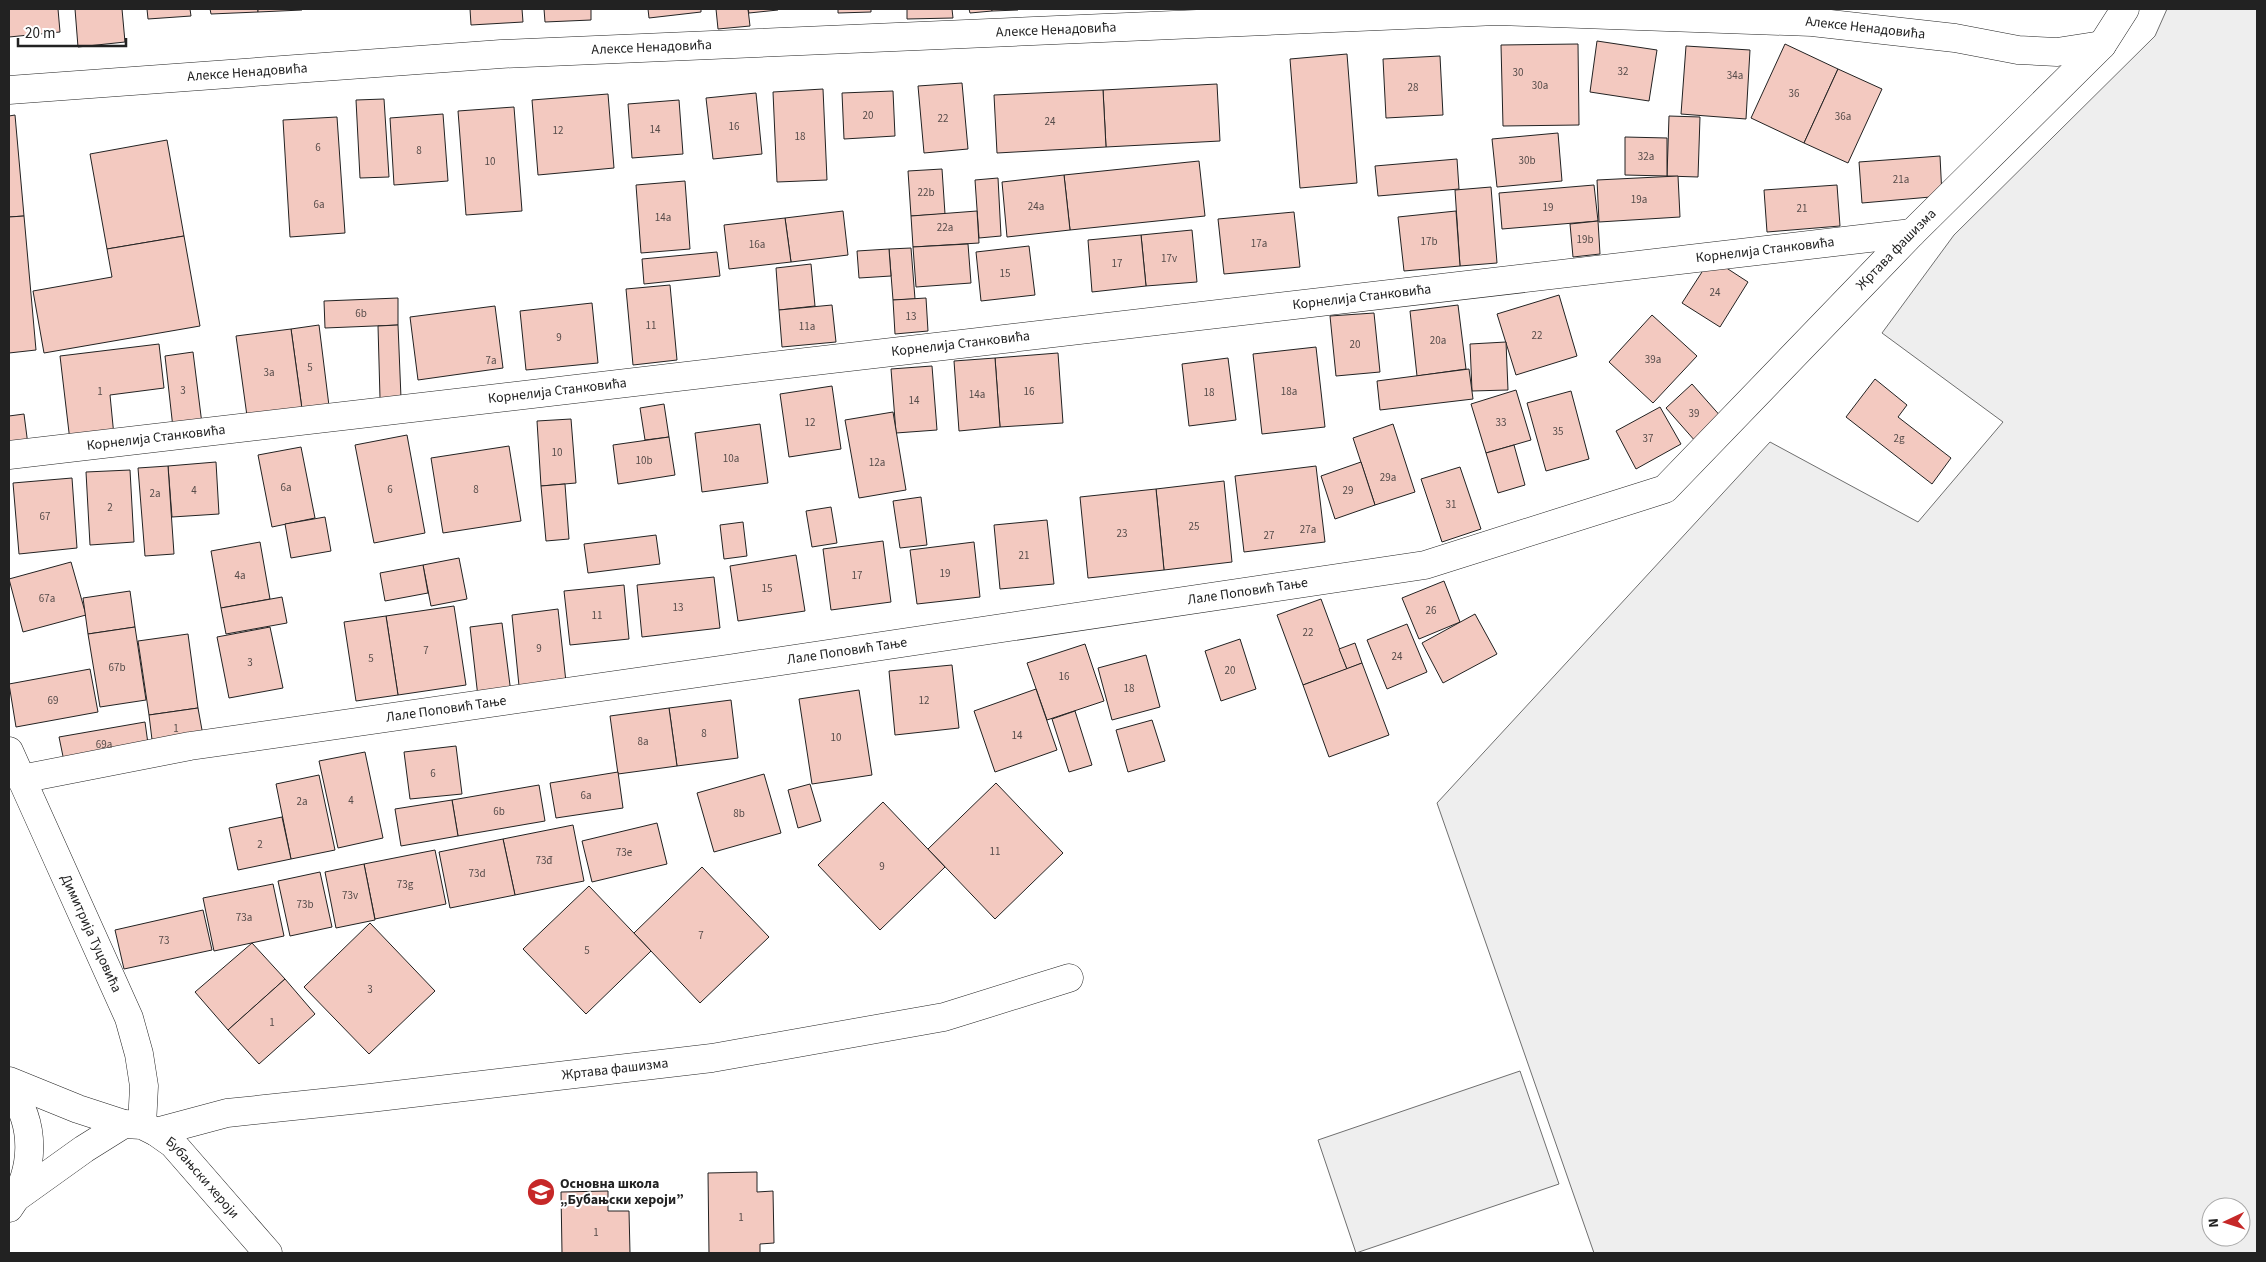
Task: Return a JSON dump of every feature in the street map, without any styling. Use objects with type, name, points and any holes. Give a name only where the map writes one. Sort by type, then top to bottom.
[{"type":"street","name":"Жртава фашизма","points":[[1665,489],[1912,233],[2102,45],[2125,9]]},
{"type":"street","name":"Алексе Ненадовића","points":[[9,90],[501,54],[1498,10],[1812,22],[1955,38],[2018,50],[2057,52],[2102,45]]},
{"type":"street","name":"Корнелија Станковића","points":[[9,455],[1912,233]]},
{"type":"street","name":"Лале Поповић Тање","points":[[21,779],[190,746],[724,669],[1425,564],[1665,489]]},
{"type":"street","name":"Димитрија Туцовића","points":[[9,751],[129,1018],[139,1054],[144,1086],[141,1127]]},
{"type":"street","name":"Жртава фашизма","points":[[13,1202],[84,1149],[141,1127],[227,1113],[712,1058],[944,1017],[1069,978]]},
{"type":"street","points":[[9,1081],[78,1109],[141,1127]]},
{"type":"street","points":[[9,1088],[17,1098],[27,1122],[30,1148],[27,1173],[13,1202]]},
{"type":"street","name":"Бубањски хероји","points":[[141,1127],[173,1144],[268,1253]]},
{"type":"shaded area","points":[[2167,9],[2257,9],[2257,1253],[1594,1253],[1437,803],[1770,442],[1918,522],[2003,422],[1882,333],[1954,235],[2155,36]]},
{"type":"shaded area","points":[[1520,1071],[1559,1184],[1356,1253],[1318,1140]]},
{"type":"building","points":[[9,9],[58,9],[60,32],[9,37]]},
{"type":"building","points":[[75,9],[122,9],[125,42],[78,47]]},
{"type":"building","points":[[147,9],[190,9],[191,16],[148,19]]},
{"type":"building","points":[[210,9],[258,9],[258,12],[211,14]]},
{"type":"building","points":[[258,9],[302,9],[302,10],[258,12]]},
{"type":"building","points":[[470,9],[522,9],[523,22],[471,25]]},
{"type":"building","points":[[544,9],[591,9],[591,20],[545,22]]},
{"type":"building","points":[[648,9],[701,9],[701,12],[649,18]]},
{"type":"building","points":[[716,9],[748,9],[750,26],[718,29]]},
{"type":"building","points":[[748,9],[778,9],[778,10],[749,13]]},
{"type":"building","points":[[838,9],[871,9],[871,12],[838,13]]},
{"type":"building","points":[[907,9],[952,9],[953,18],[907,19]]},
{"type":"building","points":[[969,9],[992,9],[992,11],[970,13]]},
{"type":"building","points":[[992,9],[1018,9],[1018,10],[992,11]]},
{"type":"building","points":[[1597,41],[1657,50],[1649,101],[1590,92]]},
{"type":"building","points":[[1578,44],[1579,125],[1503,126],[1501,45]]},
{"type":"building","points":[[1785,44],[1838,69],[1804,143],[1751,118]]},
{"type":"building","points":[[1686,46],[1750,50],[1746,119],[1681,114]]},
{"type":"building","points":[[1347,54],[1357,183],[1300,188],[1290,59]]},
{"type":"building","points":[[1440,56],[1443,115],[1386,118],[1383,59]]},
{"type":"building","points":[[1838,69],[1882,89],[1848,163],[1804,143]]},
{"type":"building","points":[[962,83],[968,149],[924,153],[918,86]]},
{"type":"building","points":[[1217,84],[1220,141],[1106,147],[1103,90]]},
{"type":"building","points":[[823,89],[827,180],[777,182],[773,92]]},
{"type":"building","points":[[1103,90],[1106,147],[997,153],[994,95]]},
{"type":"building","points":[[893,91],[895,136],[844,139],[842,93]]},
{"type":"building","points":[[756,93],[762,154],[713,159],[706,98]]},
{"type":"building","points":[[608,94],[614,168],[538,175],[532,100]]},
{"type":"building","points":[[384,99],[389,177],[360,178],[356,100]]},
{"type":"building","points":[[679,100],[683,154],[632,158],[628,104]]},
{"type":"building","points":[[514,107],[522,211],[466,215],[458,111]]},
{"type":"building","points":[[443,114],[448,181],[394,185],[390,118]]},
{"type":"building","points":[[15,115],[24,216],[9,217],[9,116]]},
{"type":"building","points":[[1669,116],[1700,117],[1698,177],[1667,176]]},
{"type":"building","points":[[337,117],[345,233],[290,237],[283,120]]},
{"type":"building","points":[[1558,133],[1562,181],[1497,187],[1492,139]]},
{"type":"building","points":[[1625,137],[1667,138],[1667,176],[1625,175]]},
{"type":"building","points":[[167,140],[184,236],[107,249],[90,154]]},
{"type":"building","points":[[1940,156],[1942,196],[1862,203],[1859,162]]},
{"type":"building","points":[[1457,159],[1459,189],[1378,196],[1375,166]]},
{"type":"building","points":[[1199,161],[1205,216],[1070,230],[1064,175]]},
{"type":"building","points":[[942,169],[945,214],[911,216],[908,171]]},
{"type":"building","points":[[1064,175],[1070,230],[1007,237],[1002,182]]},
{"type":"building","points":[[1678,176],[1680,217],[1599,222],[1597,180]]},
{"type":"building","points":[[998,178],[1001,236],[979,238],[975,180]]},
{"type":"building","points":[[685,181],[690,249],[641,253],[636,185]]},
{"type":"building","points":[[1594,185],[1598,221],[1502,229],[1499,193]]},
{"type":"building","points":[[1837,185],[1840,226],[1767,232],[1764,190]]},
{"type":"building","points":[[1491,187],[1497,263],[1460,266],[1455,190]]},
{"type":"building","points":[[843,211],[848,255],[791,262],[785,218]]},
{"type":"building","points":[[977,211],[979,243],[913,247],[911,216]]},
{"type":"building","points":[[1456,211],[1460,266],[1404,271],[1398,217]]},
{"type":"building","points":[[1294,212],[1300,267],[1224,274],[1218,219]]},
{"type":"building","points":[[24,216],[36,350],[9,353],[9,217]]},
{"type":"building","points":[[785,218],[791,262],[729,269],[724,225]]},
{"type":"building","points":[[1598,221],[1600,254],[1573,257],[1570,224]]},
{"type":"building","points":[[1192,230],[1197,282],[1146,286],[1141,235]]},
{"type":"building","points":[[1141,235],[1146,286],[1092,292],[1088,240]]},
{"type":"building","points":[[184,236],[200,326],[44,353],[33,291],[112,277],[107,249]]},
{"type":"building","points":[[968,244],[971,283],[916,287],[913,247]]},
{"type":"building","points":[[1029,246],[1035,295],[981,301],[976,252]]},
{"type":"building","points":[[911,248],[915,299],[893,300],[889,249]]},
{"type":"building","points":[[889,249],[891,276],[859,278],[857,251]]},
{"type":"building","points":[[717,252],[720,276],[644,284],[642,259]]},
{"type":"building","points":[[1711,258],[1748,282],[1720,327],[1682,303]]},
{"type":"building","points":[[811,264],[815,306],[779,310],[776,268]]},
{"type":"building","points":[[670,285],[677,360],[633,365],[626,289]]},
{"type":"building","points":[[1559,295],[1577,356],[1516,375],[1497,314]]},
{"type":"building","points":[[398,298],[398,325],[325,328],[324,301]]},
{"type":"building","points":[[926,298],[928,331],[895,334],[893,300]]},
{"type":"building","points":[[592,303],[598,363],[526,370],[520,311]]},
{"type":"building","points":[[832,305],[836,342],[782,347],[779,310]]},
{"type":"building","points":[[1458,305],[1466,369],[1417,376],[1410,311]]},
{"type":"building","points":[[495,306],[503,368],[418,380],[410,317]]},
{"type":"building","points":[[1374,313],[1380,372],[1336,376],[1330,316]]},
{"type":"building","points":[[1652,315],[1697,356],[1653,403],[1609,362]]},
{"type":"building","points":[[319,325],[329,406],[302,409],[291,329]]},
{"type":"building","points":[[398,325],[401,398],[380,398],[378,326]]},
{"type":"building","points":[[291,329],[302,409],[247,416],[236,336]]},
{"type":"building","points":[[1506,342],[1508,390],[1472,391],[1470,344]]},
{"type":"building","points":[[159,344],[164,388],[110,395],[114,436],[70,441],[60,356]]},
{"type":"building","points":[[1316,347],[1325,427],[1262,434],[1253,354]]},
{"type":"building","points":[[193,352],[202,424],[173,428],[165,356]]},
{"type":"building","points":[[1058,353],[1063,423],[1000,427],[995,358]]},
{"type":"building","points":[[995,358],[1000,427],[959,431],[954,361]]},
{"type":"building","points":[[1228,358],[1236,420],[1189,426],[1182,364]]},
{"type":"building","points":[[932,366],[937,430],[896,433],[891,369]]},
{"type":"building","points":[[1469,369],[1473,399],[1380,410],[1377,381]]},
{"type":"building","points":[[1875,379],[1907,405],[1898,417],[1951,458],[1932,484],[1846,417]]},
{"type":"building","points":[[1692,384],[1723,419],[1696,442],[1666,408]]},
{"type":"building","points":[[832,386],[841,449],[789,457],[780,394]]},
{"type":"building","points":[[1516,390],[1531,440],[1486,453],[1471,404]]},
{"type":"building","points":[[1571,391],[1589,459],[1546,471],[1527,403]]},
{"type":"building","points":[[664,404],[669,437],[645,440],[640,408]]},
{"type":"building","points":[[1660,407],[1681,444],[1636,469],[1616,431]]},
{"type":"building","points":[[893,412],[906,490],[859,498],[845,420]]},
{"type":"building","points":[[24,414],[28,445],[9,447],[9,416]]},
{"type":"building","points":[[571,419],[576,483],[541,486],[537,421]]},
{"type":"building","points":[[760,424],[768,483],[702,492],[695,433]]},
{"type":"building","points":[[1393,424],[1415,492],[1375,505],[1353,438]]},
{"type":"building","points":[[407,435],[425,533],[374,543],[355,445]]},
{"type":"building","points":[[669,437],[675,475],[618,484],[613,445]]},
{"type":"building","points":[[1514,445],[1525,485],[1498,493],[1486,453]]},
{"type":"building","points":[[509,446],[521,521],[443,533],[431,458]]},
{"type":"building","points":[[301,447],[315,518],[272,527],[258,455]]},
{"type":"building","points":[[216,462],[219,514],[172,517],[168,466]]},
{"type":"building","points":[[1361,462],[1375,505],[1335,519],[1321,476]]},
{"type":"building","points":[[168,466],[174,554],[145,556],[138,468]]},
{"type":"building","points":[[1316,466],[1325,542],[1244,552],[1235,476]]},
{"type":"building","points":[[1460,467],[1481,529],[1442,542],[1421,479]]},
{"type":"building","points":[[130,470],[134,542],[90,545],[86,472]]},
{"type":"building","points":[[72,478],[77,548],[19,554],[13,483]]},
{"type":"building","points":[[1224,481],[1232,562],[1164,570],[1156,489]]},
{"type":"building","points":[[565,484],[569,539],[546,541],[541,486]]},
{"type":"building","points":[[1156,489],[1164,570],[1088,578],[1080,497]]},
{"type":"building","points":[[921,497],[927,545],[900,548],[893,501]]},
{"type":"building","points":[[831,507],[837,543],[812,547],[806,511]]},
{"type":"building","points":[[325,517],[331,551],[291,558],[285,524]]},
{"type":"building","points":[[1047,520],[1054,584],[1000,589],[994,525]]},
{"type":"building","points":[[743,522],[747,556],[724,559],[720,525]]},
{"type":"building","points":[[656,535],[660,564],[588,573],[584,544]]},
{"type":"building","points":[[883,541],[891,602],[831,610],[823,549]]},
{"type":"building","points":[[260,542],[270,599],[221,608],[211,551]]},
{"type":"building","points":[[974,542],[980,597],[917,604],[910,550]]},
{"type":"building","points":[[796,555],[805,611],[738,621],[730,566]]},
{"type":"building","points":[[459,558],[467,599],[431,606],[423,565]]},
{"type":"building","points":[[71,562],[86,615],[23,632],[9,579]]},
{"type":"building","points":[[423,565],[428,593],[385,601],[380,573]]},
{"type":"building","points":[[714,577],[720,628],[642,637],[637,585]]},
{"type":"building","points":[[1444,581],[1460,622],[1419,639],[1402,598]]},
{"type":"building","points":[[624,585],[629,639],[570,645],[564,591]]},
{"type":"building","points":[[130,591],[135,627],[88,634],[83,598]]},
{"type":"building","points":[[282,597],[287,623],[226,634],[221,608]]},
{"type":"building","points":[[1321,599],[1347,669],[1303,685],[1277,615]]},
{"type":"building","points":[[454,606],[466,685],[398,695],[386,616]]},
{"type":"building","points":[[558,609],[566,682],[519,686],[512,615]]},
{"type":"building","points":[[1475,614],[1497,654],[1443,683],[1422,643]]},
{"type":"building","points":[[386,616],[398,695],[356,701],[344,622]]},
{"type":"building","points":[[502,623],[511,693],[478,697],[470,627]]},
{"type":"building","points":[[1407,624],[1427,672],[1387,689],[1367,640]]},
{"type":"building","points":[[135,627],[146,700],[100,707],[88,634]]},
{"type":"building","points":[[270,627],[283,688],[229,698],[217,637]]},
{"type":"building","points":[[188,634],[198,708],[149,715],[138,641]]},
{"type":"building","points":[[1240,639],[1256,689],[1221,701],[1205,651]]},
{"type":"building","points":[[1355,643],[1362,663],[1347,669],[1339,649]]},
{"type":"building","points":[[1085,644],[1104,701],[1047,720],[1027,663]]},
{"type":"building","points":[[1146,655],[1160,707],[1112,720],[1098,668]]},
{"type":"building","points":[[1362,663],[1389,735],[1329,757],[1303,685]]},
{"type":"building","points":[[952,665],[959,728],[895,735],[889,671]]},
{"type":"building","points":[[90,669],[98,712],[16,727],[9,684]]},
{"type":"building","points":[[1036,689],[1057,750],[995,772],[974,711]]},
{"type":"building","points":[[859,690],[872,775],[812,784],[799,699]]},
{"type":"building","points":[[731,700],[738,758],[677,766],[669,708]]},
{"type":"building","points":[[198,708],[204,741],[153,748],[149,715]]},
{"type":"building","points":[[669,708],[677,766],[618,774],[610,716]]},
{"type":"building","points":[[1075,711],[1092,765],[1069,772],[1052,719]]},
{"type":"building","points":[[1152,720],[1165,761],[1128,772],[1116,730]]},
{"type":"building","points":[[145,722],[149,751],[65,766],[59,737]]},
{"type":"building","points":[[456,746],[462,794],[410,799],[404,752]]},
{"type":"building","points":[[365,752],[383,838],[338,848],[319,761]]},
{"type":"building","points":[[618,772],[623,808],[556,818],[550,783]]},
{"type":"building","points":[[764,774],[781,833],[714,852],[697,793]]},
{"type":"building","points":[[319,775],[335,850],[291,859],[276,784]]},
{"type":"building","points":[[996,783],[1063,853],[995,919],[928,849]]},
{"type":"building","points":[[810,784],[821,821],[798,828],[788,790]]},
{"type":"building","points":[[539,785],[545,821],[458,836],[452,800]]},
{"type":"building","points":[[452,800],[458,836],[401,846],[395,809]]},
{"type":"building","points":[[883,802],[945,867],[880,930],[818,865]]},
{"type":"building","points":[[282,817],[291,859],[238,870],[229,828]]},
{"type":"building","points":[[657,823],[667,864],[592,882],[582,841]]},
{"type":"building","points":[[573,825],[584,881],[515,895],[503,839]]},
{"type":"building","points":[[503,839],[515,895],[450,908],[439,852]]},
{"type":"building","points":[[435,850],[446,904],[375,919],[364,864]]},
{"type":"building","points":[[364,864],[375,920],[336,928],[325,872]]},
{"type":"building","points":[[702,867],[769,937],[700,1003],[634,933]]},
{"type":"building","points":[[320,872],[332,927],[290,936],[278,881]]},
{"type":"building","points":[[273,884],[284,936],[214,951],[203,898]]},
{"type":"building","points":[[589,886],[651,951],[586,1014],[523,949]]},
{"type":"building","points":[[203,910],[212,950],[124,969],[115,930]]},
{"type":"building","points":[[370,923],[435,991],[369,1054],[304,987]]},
{"type":"building","points":[[252,943],[285,979],[228,1030],[195,992]]},
{"type":"building","points":[[285,979],[315,1014],[259,1064],[228,1030]]},
{"type":"building","points":[[757,1172],[757,1192],[773,1191],[774,1243],[760,1244],[760,1253],[709,1253],[708,1173]]},
{"type":"building","points":[[608,1191],[608,1211],[629,1211],[630,1253],[562,1253],[561,1192]]},
{"type":"place","name":"Основна школа „Бубањски хероји”","points":[[541,1192]]}]
